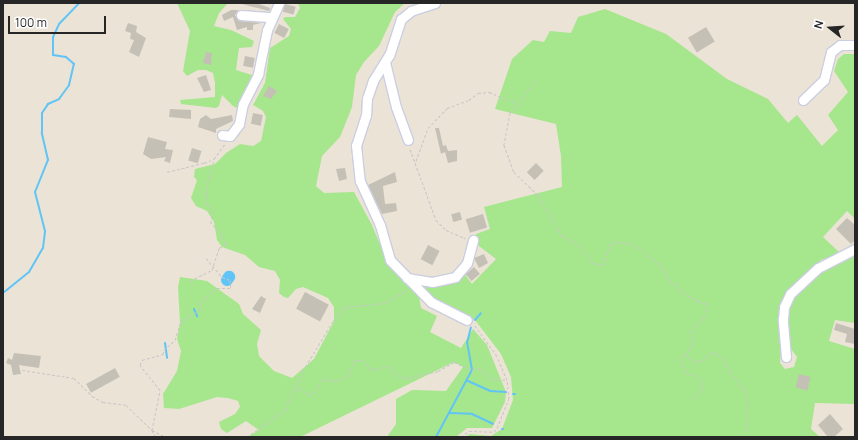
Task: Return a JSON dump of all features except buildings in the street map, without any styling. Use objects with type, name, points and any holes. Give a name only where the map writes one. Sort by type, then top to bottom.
[{"type":"street","points":[[226,136],[239,124],[243,104],[256,80],[272,17],[279,3]]},
{"type":"street","points":[[435,3],[411,10],[401,19],[385,62],[373,81],[367,98],[366,115],[356,145],[360,181],[380,225],[390,260],[413,286],[431,302],[467,320]]},
{"type":"street","points":[[241,15],[272,17]]},
{"type":"street","points":[[803,100],[824,80],[831,52],[840,45],[855,45]]},
{"type":"street","points":[[385,62],[396,107],[408,140]]},
{"type":"street","points":[[407,278],[432,282],[455,277],[468,263],[472,243]]},
{"type":"street","points":[[786,357],[783,320],[784,307],[790,294],[818,268],[855,249]]},
{"type":"path","points":[[537,80],[516,103],[510,113],[505,139],[509,163],[514,172],[538,194],[561,235],[580,245],[592,263],[597,265],[603,264],[610,245],[615,242],[628,243],[642,249],[663,268],[668,281],[676,284],[690,298],[706,303],[707,309],[703,318],[691,332],[693,345],[680,360],[686,373],[697,376],[704,383],[701,391],[693,399]]},
{"type":"path","points":[[416,161],[428,128],[447,108],[469,100],[478,93],[489,92],[516,103]]},
{"type":"path","points":[[190,281],[212,270],[219,248],[225,246],[226,241],[214,228],[211,221],[212,210],[207,204],[207,181],[214,159],[226,136]]},
{"type":"path","points":[[408,140],[441,227],[465,238],[472,243]]},
{"type":"path","points":[[167,172],[214,159]]},
{"type":"path","points":[[155,437],[152,430],[160,390],[140,365],[142,360],[163,354],[164,350],[175,340],[181,322],[202,307],[201,301],[215,290],[230,289],[230,280],[215,271],[213,264],[206,258]]},
{"type":"path","points":[[247,437],[285,410],[296,390],[303,371],[333,321],[345,306],[385,303],[413,286]]},
{"type":"path","points":[[461,437],[469,431],[491,433],[498,428],[509,399],[507,380],[489,342],[467,320]]},
{"type":"path","points":[[686,354],[694,362],[701,361],[713,352],[722,356],[748,399],[746,437]]},
{"type":"path","points":[[296,390],[301,388],[308,395],[313,394],[323,379],[337,381],[349,375],[355,360],[362,360],[372,370],[388,366],[399,376],[406,378],[438,371],[454,362],[472,370],[479,368],[492,379],[507,380]]},
{"type":"path","points":[[22,370],[74,378],[92,396],[103,402],[126,405],[152,430],[165,437]]},
{"type":"green space","points":[[177,3],[228,3],[219,13],[214,26],[231,30],[254,41],[252,47],[239,48],[236,70],[255,76],[241,106],[237,108],[233,106],[222,95],[219,106],[216,108],[181,104],[180,100],[215,97],[215,83],[213,73],[206,70],[198,70],[187,76],[183,71],[190,31]]},
{"type":"green space","points":[[298,3],[405,3],[395,12],[379,46],[364,62],[356,75],[352,107],[340,137],[322,156],[316,186],[324,193],[354,192],[372,225],[387,261],[419,296],[421,308],[437,316],[430,332],[461,348],[473,329],[487,345],[506,392],[505,402],[492,428],[467,428],[456,437],[387,437],[396,424],[396,399],[412,390],[446,391],[463,367],[454,362],[300,437],[247,437],[259,430],[246,421],[227,433],[221,429],[219,422],[235,414],[240,407],[238,401],[228,398],[217,397],[179,409],[164,408],[163,394],[177,371],[181,351],[177,339],[180,323],[178,287],[180,277],[207,281],[239,304],[243,314],[261,330],[257,344],[259,356],[274,371],[292,378],[314,359],[334,321],[334,307],[328,298],[303,287],[296,289],[288,298],[284,297],[279,293],[280,280],[275,271],[259,267],[245,255],[222,247],[217,240],[214,222],[207,211],[196,206],[191,198],[197,180],[194,177],[195,169],[215,164],[226,153],[240,144],[253,146],[261,141],[266,117],[263,111],[253,105],[265,83],[270,48],[289,36],[291,29],[283,19],[285,17],[295,17],[300,8]]},
{"type":"green space","points":[[605,9],[666,34],[727,79],[768,99],[788,123],[797,115],[822,146],[838,130],[828,115],[848,92],[834,71],[838,59],[844,54],[855,54],[855,219],[847,211],[823,237],[840,253],[821,260],[787,291],[780,363],[785,369],[794,367],[797,357],[791,349],[788,331],[786,313],[789,301],[819,271],[855,255],[855,323],[835,320],[829,341],[855,349],[855,404],[815,403],[811,429],[820,437],[465,437],[470,434],[491,436],[502,429],[513,400],[511,377],[501,354],[475,320],[435,303],[415,282],[464,273],[472,284],[496,259],[479,246],[476,234],[490,229],[484,207],[562,187],[561,156],[556,124],[495,109],[512,59],[533,40],[544,42],[550,31],[571,33],[578,17]]},
{"type":"waterway","points":[[3,293],[29,272],[43,248],[45,231],[35,192],[48,160],[42,133],[42,113],[48,104],[59,99],[69,85],[74,64],[66,57],[53,55],[53,37],[59,24],[79,3]]},
{"type":"waterway","points":[[194,309],[197,316]]},
{"type":"waterway","points":[[475,320],[481,313]]},
{"type":"waterway","points":[[436,437],[472,370],[467,343],[471,327]]},
{"type":"waterway","points":[[165,343],[167,358]]},
{"type":"waterway","points":[[468,381],[490,391],[506,392]]},
{"type":"waterway","points":[[449,413],[472,414],[493,424]]}]
